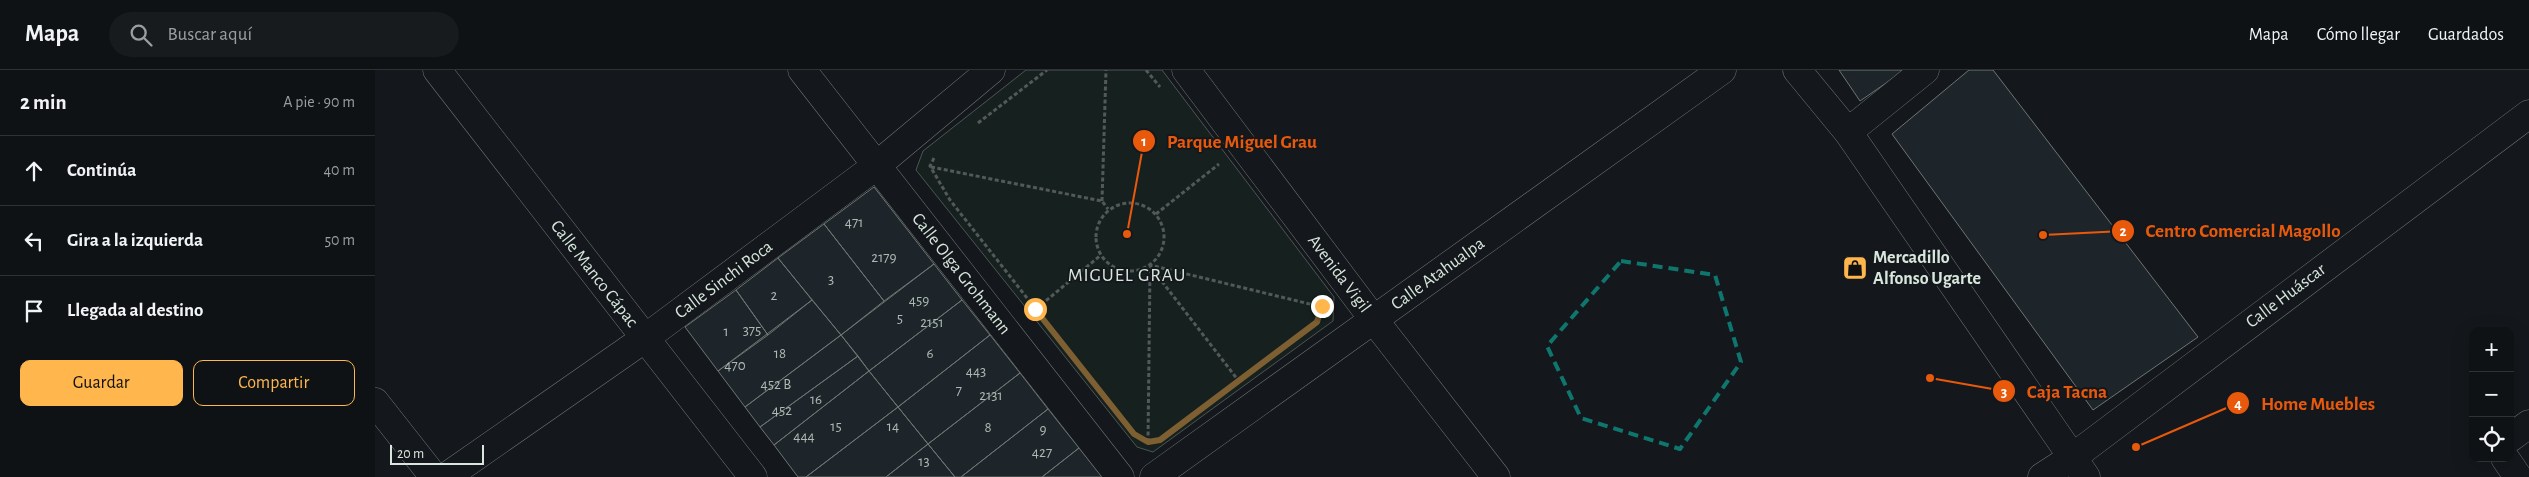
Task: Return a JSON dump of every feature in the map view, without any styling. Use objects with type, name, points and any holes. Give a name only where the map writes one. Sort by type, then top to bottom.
[{"type":"street","name":"Calle Manco Cápac","points":[[437,70],[753,477]]},
{"type":"street","name":"Calle Olga Grohmann","points":[[802,70],[1120,477]]},
{"type":"street","name":"Calle Sinchi Roca","points":[[446,477],[644,339],[877,166],[991,70]]},
{"type":"street","name":"Avenida Vigil","points":[[1186,70],[1374,320],[1496,477]]},
{"type":"street","name":"Calle Atahualpa","points":[[1154,477],[1722,70]]},
{"type":"street","points":[[1797,70],[1848,132],[2080,467]]},
{"type":"street","points":[[1848,132],[1925,70]]},
{"type":"street","name":"Calle Huáscar","points":[[2042,477],[2080,467],[2529,114]]},
{"type":"street","points":[[375,402],[434,477]]},
{"type":"street","points":[[2514,435],[2529,424]]},
{"type":"street","points":[[2508,462],[2518,477]]},
{"type":"path","points":[[973,127],[1047,70]]},
{"type":"path","points":[[1102,202],[1106,70]]},
{"type":"path","points":[[1146,70],[1165,94]]},
{"type":"path","points":[[930,166],[935,156]]},
{"type":"path","points":[[1213,156],[1225,171]]},
{"type":"path","points":[[1156,214],[1219,164]]},
{"type":"path","points":[[930,166],[1102,202],[1109,209]]},
{"type":"path","points":[[930,166],[950,200],[1134,434],[1148,442],[1154,441]]},
{"type":"path","points":[[1125,203],[1136,203],[1156,214],[1162,224],[1163,246],[1150,265],[1140,270],[1129,271],[1109,263],[1101,255],[1096,234],[1099,223],[1109,209],[1125,203]]},
{"type":"path","points":[[1035,309],[1101,255]]},
{"type":"path","points":[[1150,265],[1322,306]]},
{"type":"path","points":[[1150,265],[1238,381]]},
{"type":"path","points":[[1148,442],[1150,265]]},
{"type":"path","points":[[1309,328],[1317,322],[1322,306],[1316,293]]},
{"type":"path","points":[[1230,386],[1246,375]]},
{"type":"highlighted area","points":[[1621,261],[1715,275],[1741,362],[1680,449],[1581,418],[1547,346]]},
{"type":"green space","points":[[1026,70],[1162,70],[1334,297],[1333,321],[1153,452],[1137,447],[916,170],[923,151]]},
{"type":"building","points":[[1839,70],[1905,70],[1860,101]]},
{"type":"building","points":[[1969,70],[1993,70],[2198,337],[2093,410],[1892,134]]},
{"type":"building","points":[[874,187],[934,264],[884,301],[824,224]]},
{"type":"building","points":[[824,224],[884,301],[841,335],[778,258]]},
{"type":"building","points":[[778,258],[812,300],[768,335],[736,290]]},
{"type":"building","points":[[934,264],[962,300],[869,371],[841,335]]},
{"type":"building","points":[[736,290],[768,335],[718,371],[685,327]]},
{"type":"building","points":[[812,300],[841,335],[745,407],[718,371]]},
{"type":"building","points":[[962,300],[990,335],[898,407],[869,371]]},
{"type":"building","points":[[841,335],[858,356],[760,427],[745,407]]},
{"type":"building","points":[[990,335],[1020,373],[928,444],[898,407]]},
{"type":"building","points":[[858,356],[869,371],[774,445],[760,427]]},
{"type":"building","points":[[869,371],[898,407],[806,477],[798,477],[774,445]]},
{"type":"building","points":[[1020,373],[1048,409],[961,477],[955,477],[928,444]]},
{"type":"building","points":[[898,407],[928,444],[886,477],[806,477]]},
{"type":"building","points":[[1048,409],[1079,448],[1042,477],[961,477]]},
{"type":"building","points":[[928,444],[955,477],[886,477]]},
{"type":"building","points":[[1079,448],[1102,477],[1042,477]]},
{"type":"place","name":"Parque Miguel Grau","points":[[1127,234]]},
{"type":"place","name":"Centro Comercial Magollo","points":[[2043,235]]},
{"type":"place","name":"Mercadillo Alfonso Ugarte","points":[[1855,268]]},
{"type":"place","name":"Caja Tacna","points":[[1930,378]]},
{"type":"place","name":"Home Muebles","points":[[2136,447]]},
{"type":"district","name":"MIGUEL GRAU","points":[[1127,275]]},
{"type":"route","points":[[1035,309],[1134,434],[1148,442],[1160,440],[1317,322],[1322,306]]}]
